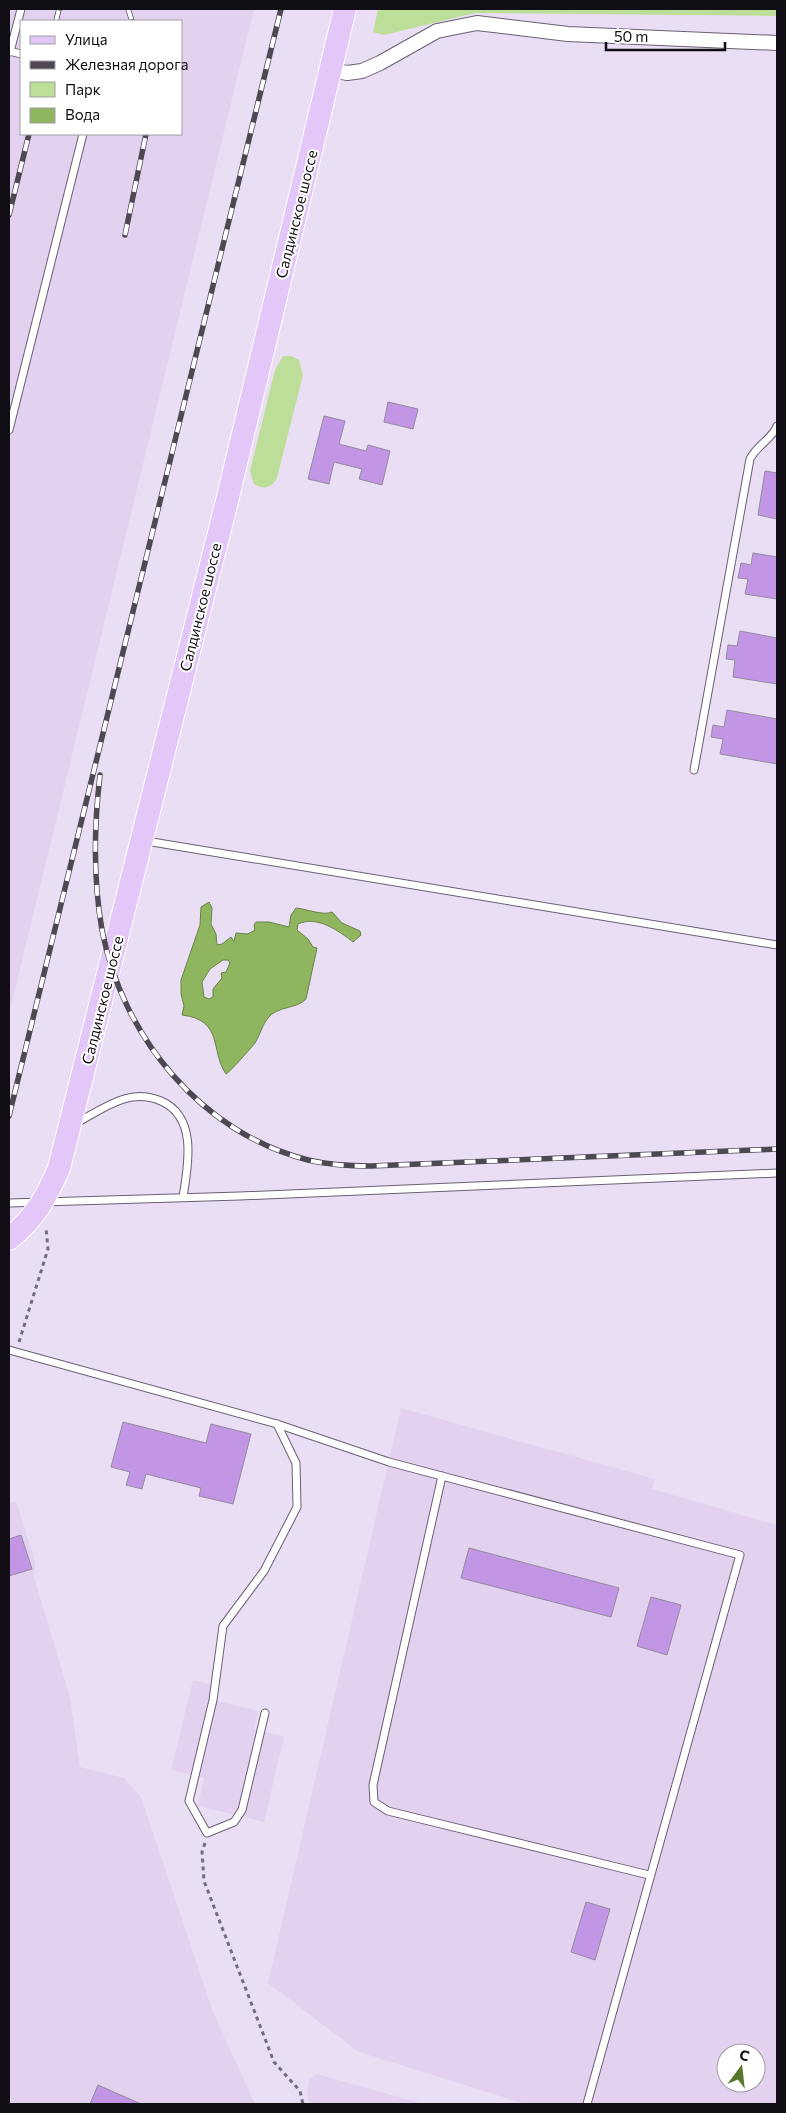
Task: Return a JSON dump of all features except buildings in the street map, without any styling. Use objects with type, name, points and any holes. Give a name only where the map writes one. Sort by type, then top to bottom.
[{"type":"main road","name":"Салдинское шоссе","points":[[9,1239],[22,1228],[44,1202],[59,1168],[143,841],[345,9]]},
{"type":"street","points":[[331,70],[347,73],[362,71],[437,31],[477,23],[568,34],[777,43]]},
{"type":"lane","points":[[10,52],[21,9]]},
{"type":"lane","points":[[9,430],[83,135]]},
{"type":"lane","points":[[694,770],[750,459],[755,449],[775,432],[777,426]]},
{"type":"lane","points":[[143,841],[777,945]]},
{"type":"lane","points":[[69,1127],[110,1105],[128,1098],[145,1096],[167,1104],[184,1123],[187,1133],[188,1166],[183,1198]]},
{"type":"lane","points":[[9,1203],[183,1198],[777,1173]]},
{"type":"lane","points":[[12,1351],[277,1424],[389,1462],[740,1555],[649,1875],[587,2104]]},
{"type":"lane","points":[[265,1713],[242,1810],[234,1822],[207,1833],[189,1801],[213,1700],[223,1626],[264,1571],[297,1507],[296,1463],[277,1424]]},
{"type":"lane","points":[[442,1476],[373,1785],[374,1802],[388,1811],[649,1875]]},
{"type":"path","points":[[12,1351],[48,1249],[44,1202]]},
{"type":"path","points":[[207,1833],[202,1852],[204,1880],[274,2062],[300,2091],[303,2104]]},
{"type":"shaded area","points":[[9,9],[254,9],[9,1014]]},
{"type":"shaded area","points":[[401,1408],[655,1479],[652,1489],[777,1525],[777,2104],[525,2104],[359,2052],[268,1983]]},
{"type":"shaded area","points":[[16,1501],[35,1561],[34,1577],[70,1697],[80,1767],[124,1778],[141,1797],[213,2012],[255,2104],[9,2104],[9,1503]]},
{"type":"shaded area","points":[[193,1680],[211,1684],[208,1699],[258,1711],[254,1729],[284,1737],[264,1822],[198,1806],[204,1778],[171,1770]]},
{"type":"shaded area","points":[[317,2074],[424,2104],[310,2104],[307,2093],[309,2080]]},
{"type":"green space","points":[[378,9],[777,9],[777,16],[475,13],[384,35],[373,32]]},
{"type":"green space","points":[[283,356],[291,356],[299,360],[303,375],[277,478],[270,486],[261,487],[254,484],[250,471],[275,370]]},
{"type":"water","points":[[209,902],[212,908],[211,924],[216,934],[217,945],[222,944],[231,937],[234,942],[236,933],[248,934],[255,930],[254,925],[256,922],[269,922],[289,927],[291,915],[296,908],[320,913],[332,912],[342,923],[360,931],[361,935],[353,942],[341,933],[320,923],[313,921],[298,924],[297,930],[308,939],[313,947],[317,948],[306,999],[272,1014],[264,1024],[255,1043],[226,1074],[221,1065],[210,1030],[204,1023],[195,1018],[182,1015],[184,1006],[181,994],[181,980],[200,925],[201,907]],"holes":[[[223,960],[228,960],[230,963],[226,972],[221,973],[222,978],[213,989],[213,997],[209,999],[204,997],[202,982],[210,969]]]},
{"type":"railway","points":[[56,20],[59,9]]},
{"type":"railway","points":[[128,9],[132,20]]},
{"type":"railway","points":[[9,1116],[281,9]]},
{"type":"railway","points":[[9,215],[29,135]]},
{"type":"railway","points":[[125,235],[146,135]]},
{"type":"railway","points":[[100,775],[96,833],[97,891],[102,930],[112,969],[128,1007],[148,1042],[172,1075],[201,1103],[233,1128],[269,1147],[308,1160],[355,1166],[777,1149]]}]
